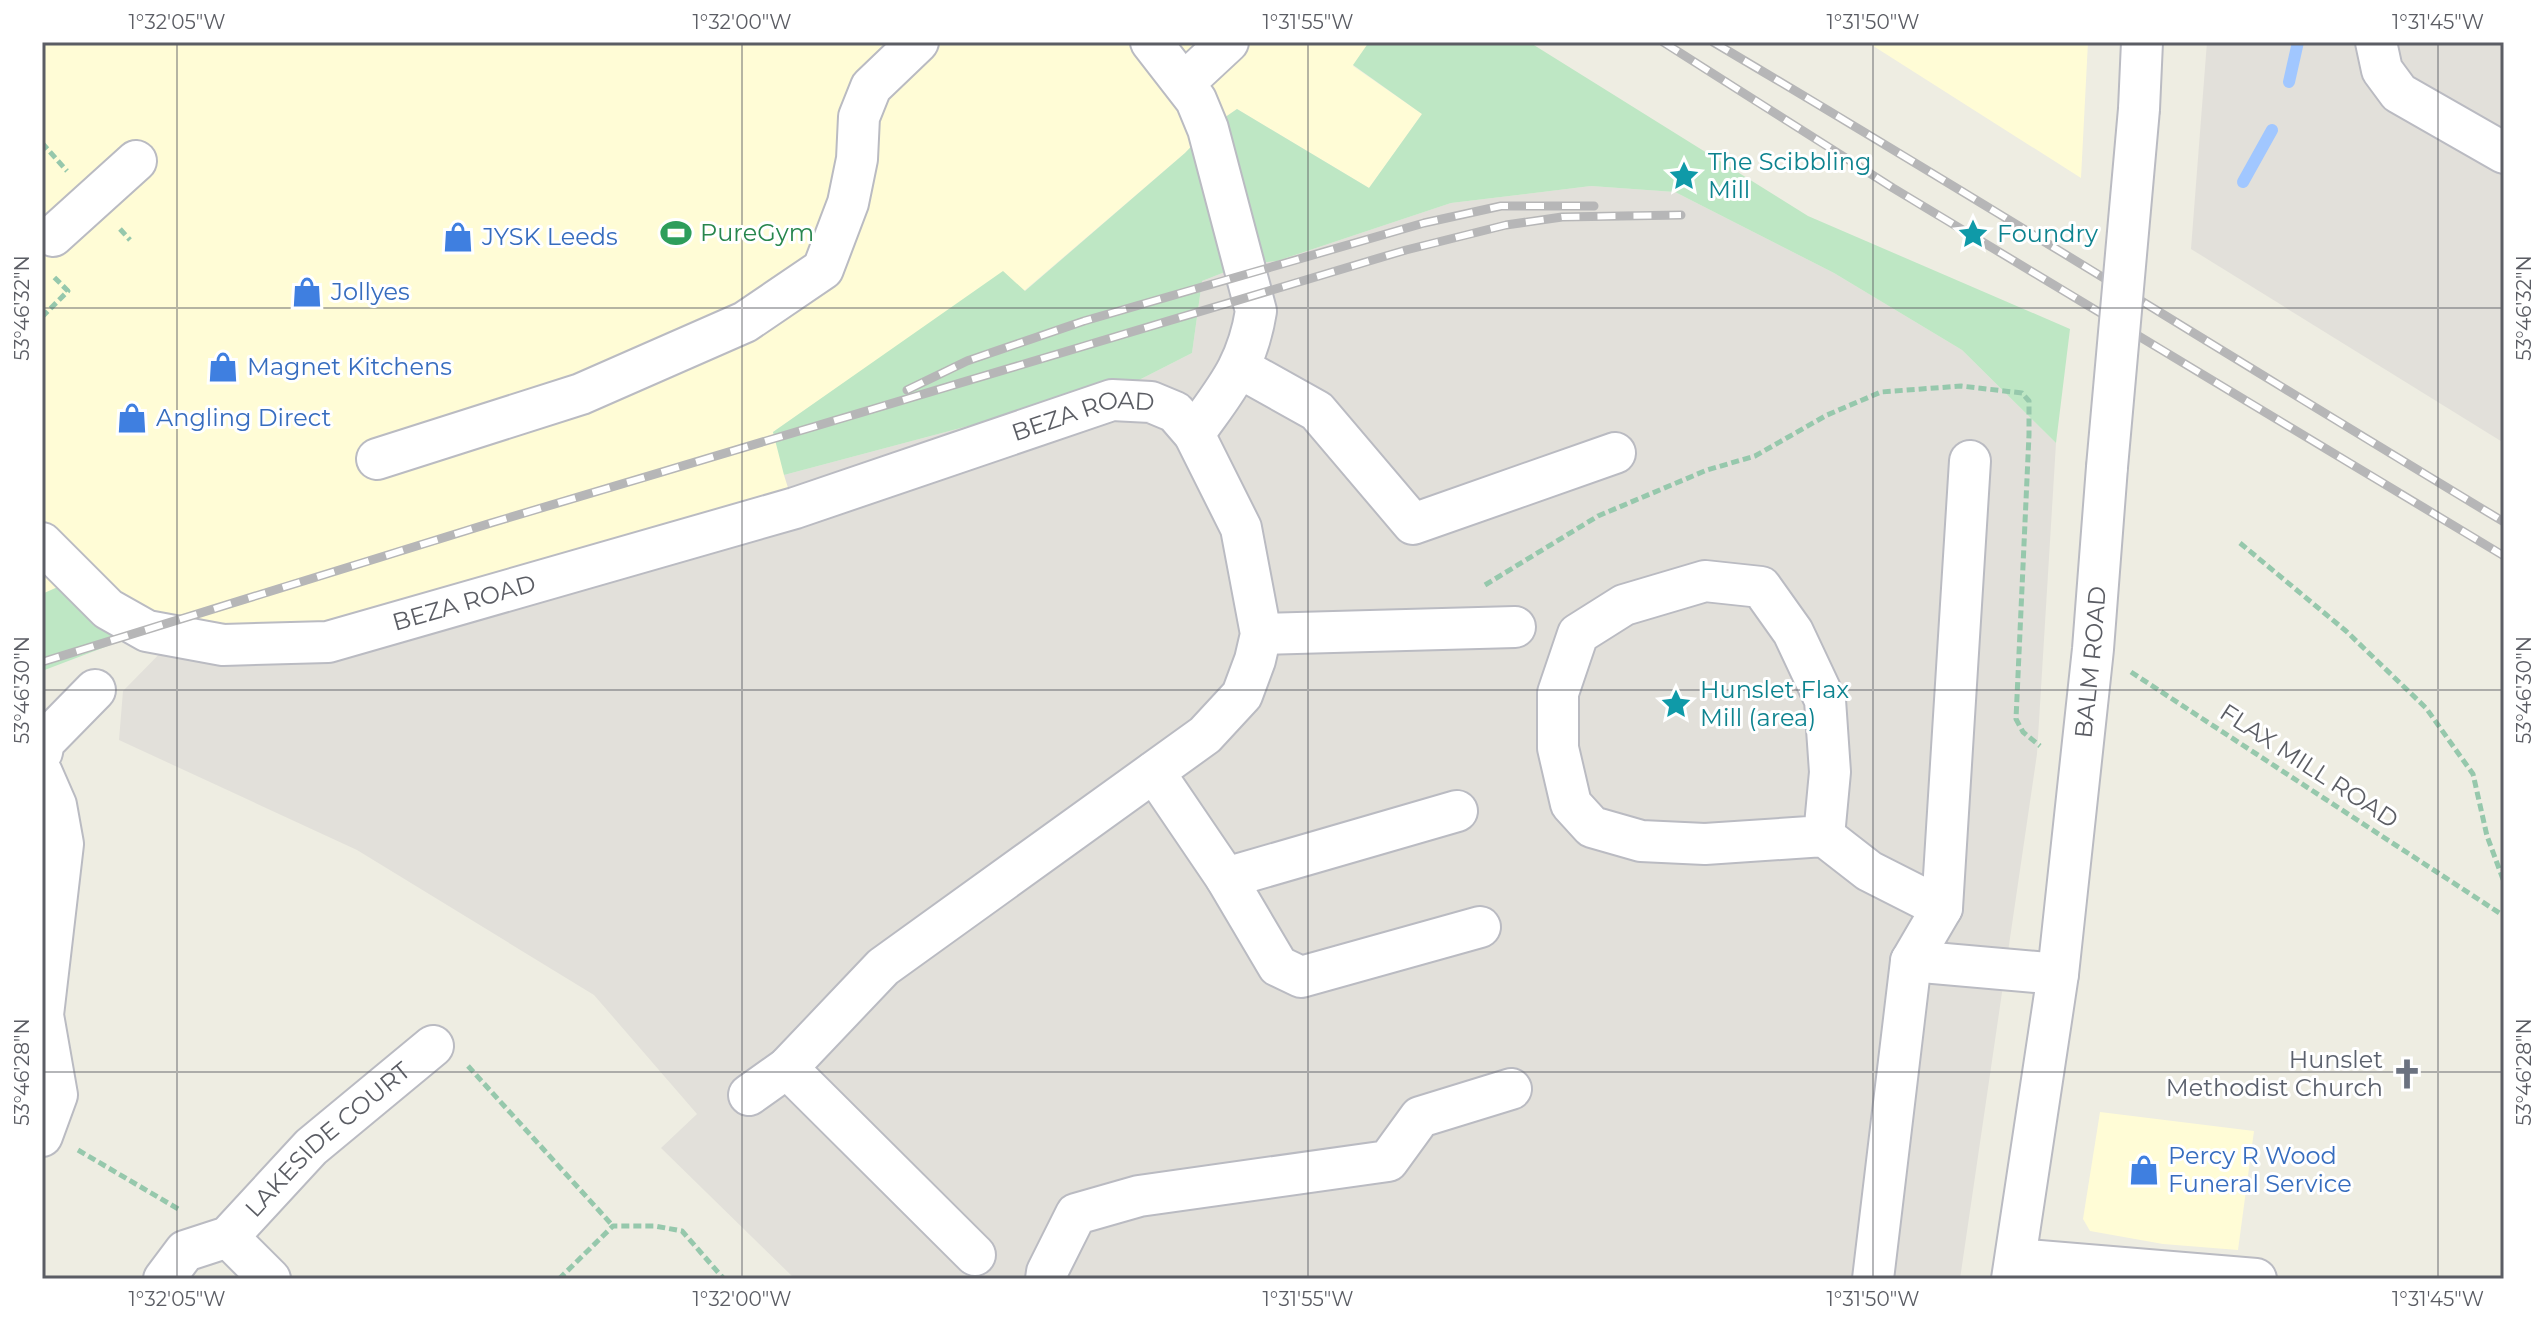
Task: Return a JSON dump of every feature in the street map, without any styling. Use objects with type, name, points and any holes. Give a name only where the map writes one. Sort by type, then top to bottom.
[{"type":"street","points":[[377,459],[581,394],[745,322],[823,269],[848,203],[857,159],[859,117],[871,87],[918,42]]},
{"type":"street","points":[[1151,42],[1185,82],[1208,129],[1256,311],[1251,342],[1240,368],[1194,434]]},
{"type":"street","points":[[1185,82],[1228,42]]},
{"type":"street","name":"BALM ROAD","points":[[2014,1269],[2058,974],[2093,649],[2139,109],[2142,42]]},
{"type":"street","points":[[2376,42],[2382,70],[2399,93],[2504,153]]},
{"type":"street","points":[[53,236],[136,161]]},
{"type":"street","points":[[1240,368],[1317,411],[1413,524],[1615,453]]},
{"type":"street","name":"BEZA ROAD","points":[[42,543],[108,609],[147,631],[223,645],[328,642],[795,508],[1112,400],[1151,402],[1175,412],[1194,434],[1241,528],[1261,634],[1242,695],[1205,735],[883,967],[787,1068],[749,1095]]},
{"type":"street","points":[[1873,1279],[1911,961],[1942,908],[1970,461]]},
{"type":"street","points":[[1824,836],[1830,772],[1825,700],[1793,632],[1761,587],[1705,581],[1624,605],[1578,634],[1558,693],[1558,748],[1571,804],[1592,827],[1641,841],[1705,844],[1824,836],[1869,871],[1942,908]]},
{"type":"street","points":[[1261,634],[1515,627]]},
{"type":"street","points":[[42,752],[44,742],[95,690]]},
{"type":"street","points":[[1154,772],[1226,878],[1278,966],[1301,977],[1480,927]]},
{"type":"street","points":[[42,773],[56,805],[63,844],[43,1015],[57,1095],[44,1134]]},
{"type":"street","points":[[1226,878],[1457,811]]},
{"type":"street","points":[[1911,961],[2058,974]]},
{"type":"street","name":"LAKESIDE COURT","points":[[228,1237],[311,1147],[433,1046]]},
{"type":"street","points":[[787,1068],[975,1255]]},
{"type":"street","points":[[1046,1279],[1076,1214],[1139,1196],[1388,1161],[1420,1117],[1511,1089]]},
{"type":"street","points":[[164,1279],[185,1251],[228,1237],[270,1279]]},
{"type":"street","points":[[2014,1269],[2256,1279]]},
{"type":"path","points":[[42,317],[68,291]]},
{"type":"path","points":[[1429,627],[1499,574],[1598,516],[1707,470],[1755,456],[1827,415],[1881,392],[1961,386],[2022,393],[2029,401],[2029,435],[2016,719],[2023,732],[2079,775]]},
{"type":"path","points":[[2240,543],[2346,631],[2426,708],[2473,774],[2487,836],[2504,882]]},
{"type":"path","name":"FLAX MILL ROAD","points":[[2093,649],[2504,916]]},
{"type":"path","points":[[433,1046],[464,1062],[613,1226]]},
{"type":"path","points":[[44,1134],[228,1237]]},
{"type":"path","points":[[559,1279],[613,1226],[655,1226],[682,1231],[724,1279]]},
{"type":"shaded area","points":[[42,42],[1369,42],[1353,66],[1422,114],[1369,188],[1237,109],[1208,129],[1185,153],[1024,291],[1004,272],[773,432],[795,508],[328,642],[223,645],[76,579],[42,594]]},
{"type":"shaded area","points":[[1867,42],[2088,42],[2081,178]]},
{"type":"shaded area","points":[[2207,42],[2504,42],[2504,443],[2191,249]]},
{"type":"shaded area","points":[[1591,186],[1675,192],[1834,273],[1962,350],[2056,443],[2037,754],[1960,1279],[795,1279],[661,1148],[697,1114],[594,995],[357,850],[119,740],[123,691],[176,637],[328,642],[794,507],[784,475],[1137,381],[1192,353],[1202,281],[1243,265],[1277,261],[1451,203]]},
{"type":"shaded area","points":[[2100,1112],[2254,1131],[2238,1250],[2163,1244],[2090,1231],[2083,1219]]},
{"type":"green space","points":[[1369,42],[1529,42],[1808,216],[2070,329],[2056,443],[1962,350],[1834,273],[1675,192],[1591,186],[1451,203],[1277,261],[1243,265],[1202,281],[1192,353],[1137,381],[784,475],[773,432],[1003,271],[1025,291],[1185,153],[1208,129],[1237,109],[1369,188],[1422,114],[1353,65]]},
{"type":"green space","points":[[76,579],[147,631],[42,671],[42,594]]},
{"type":"waterway","points":[[2289,82],[2298,42]]},
{"type":"waterway","points":[[2243,182],[2272,130]]},
{"type":"railway","points":[[1663,42],[1893,188],[2504,556]]},
{"type":"railway","points":[[1713,42],[2504,522]]},
{"type":"railway","points":[[907,390],[967,361],[1084,321],[1424,223],[1501,206],[1594,206]]},
{"type":"railway","points":[[42,662],[491,523],[1406,250],[1506,225],[1562,217],[1681,215]]},
{"type":"place","name":"The Scibbling Mill","points":[[1684,176]]},
{"type":"place","name":"PureGym","points":[[676,233]]},
{"type":"place","name":"Foundry","points":[[1973,234]]},
{"type":"place","name":"JYSK Leeds","points":[[458,237]]},
{"type":"place","name":"Jollyes","points":[[307,292]]},
{"type":"place","name":"Magnet Kitchens","points":[[223,367]]},
{"type":"place","name":"Angling Direct","points":[[132,418]]},
{"type":"place","name":"Hunslet Flax Mill (area)","points":[[1676,704]]},
{"type":"place","name":"Hunslet Methodist Church","points":[[2407,1074]]},
{"type":"place","name":"Percy R Wood Funeral Service","points":[[2144,1170]]}]
